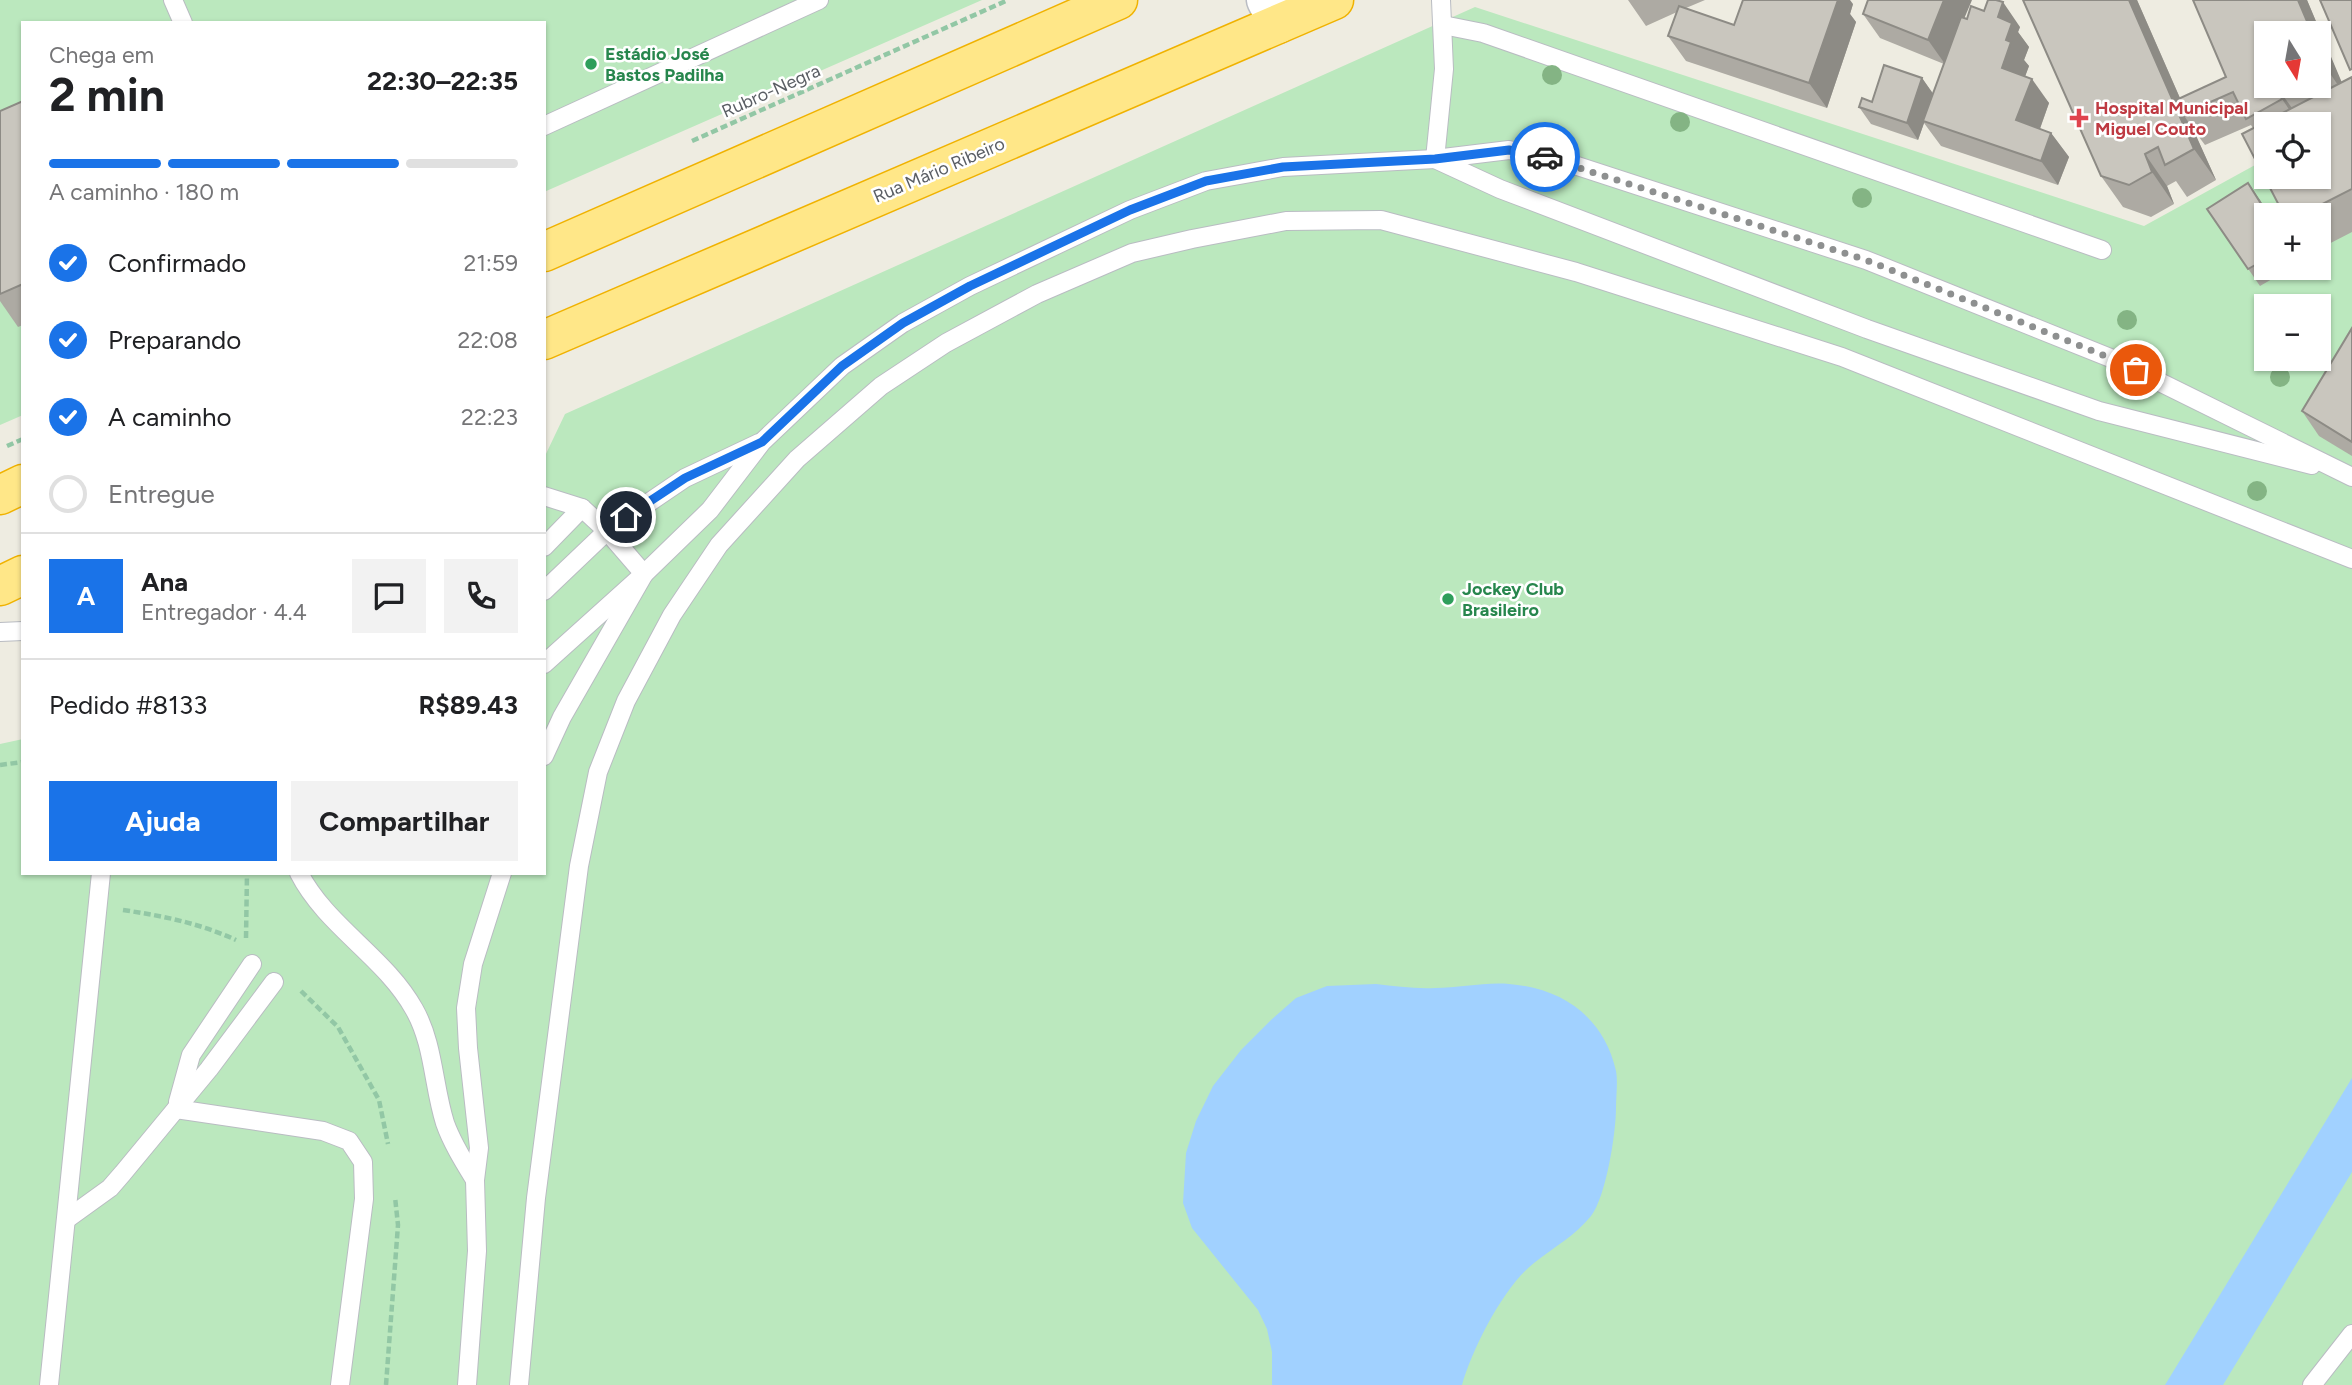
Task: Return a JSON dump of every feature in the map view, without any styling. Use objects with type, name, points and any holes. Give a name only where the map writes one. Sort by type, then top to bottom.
[{"type":"highway","points":[[546,250],[1118,0]]},
{"type":"highway","name":"Rua Mário Ribeiro","points":[[546,339],[1272,12],[1334,0]]},
{"type":"highway","points":[[0,495],[21,485]]},
{"type":"highway","points":[[0,586],[21,576]]},
{"type":"lane","points":[[173,0],[182,21]]},
{"type":"lane","points":[[546,125],[819,0]]},
{"type":"lane","points":[[1435,159],[1444,69],[1441,0]]},
{"type":"lane","points":[[1443,25],[1483,33],[2102,250]]},
{"type":"lane","points":[[546,662],[710,510],[762,442],[842,366],[903,323],[970,286],[1130,210],[1206,181],[1283,167],[1435,159],[1509,150],[1559,160],[1866,260],[2113,359],[2349,475]]},
{"type":"lane","points":[[1435,159],[1500,189],[1842,320],[2099,411],[2349,475]]},
{"type":"lane","points":[[519,1385],[537,1198],[577,878],[598,772],[626,701],[672,615],[719,545],[797,458],[881,386],[946,343],[1037,294],[1132,253],[1192,239],[1286,221],[1381,220],[1576,272],[1842,357],[2352,559]]},
{"type":"lane","points":[[546,589],[607,531],[685,478],[762,442]]},
{"type":"lane","points":[[546,497],[582,508],[607,531],[644,574]]},
{"type":"lane","points":[[546,545],[582,508]]},
{"type":"lane","points":[[546,752],[562,718],[644,574]]},
{"type":"lane","points":[[0,632],[21,631]]},
{"type":"lane","points":[[49,1385],[101,875]]},
{"type":"lane","points":[[300,875],[310,893],[397,985],[414,1010],[430,1051],[445,1122],[458,1152],[475,1180]]},
{"type":"lane","points":[[467,1385],[477,1251],[475,1180],[479,1148],[466,1008],[474,964],[501,875]]},
{"type":"lane","points":[[176,1109],[191,1055],[252,964]]},
{"type":"lane","points":[[67,1219],[110,1188],[176,1109],[274,982]]},
{"type":"lane","points":[[176,1109],[323,1131],[349,1141],[363,1162],[364,1199],[340,1385]]},
{"type":"lane","points":[[2312,1385],[2352,1334]]},
{"type":"path","name":"Rubro-Negra","points":[[682,145],[1008,0]]},
{"type":"path","points":[[0,449],[21,440]]},
{"type":"path","points":[[0,765],[21,761]]},
{"type":"path","points":[[98,906],[178,919],[216,931],[246,945]]},
{"type":"green space","points":[[0,0],[982,0],[546,191],[546,21],[21,21],[21,416],[0,425]]},
{"type":"green space","name":"Jockey Club Brasileiro","points":[[1475,7],[2144,226],[2254,166],[2254,189],[2331,189],[2331,154],[2352,113],[2352,1385],[0,1385],[0,744],[21,739],[21,875],[546,875],[546,454],[565,414]]},
{"type":"water","points":[[1376,984],[1444,988],[1509,984],[1546,992],[1578,1009],[1602,1035],[1616,1071],[1616,1119],[1606,1180],[1596,1207],[1585,1223],[1523,1273],[1501,1302],[1473,1354],[1462,1385],[1272,1385],[1272,1352],[1267,1329],[1258,1310],[1192,1228],[1183,1203],[1186,1153],[1196,1121],[1213,1086],[1241,1050],[1271,1020],[1296,998],[1327,986]]},
{"type":"water","points":[[2352,1078],[2352,1172],[2223,1385],[2165,1385]]},
{"type":"building","points":[[1743,0],[1838,0],[1809,83],[1668,36],[1679,6],[1734,25]]},
{"type":"building","points":[[1868,0],[1944,0],[1928,40],[1863,14]]},
{"type":"building","points":[[1988,0],[2003,2],[1998,17],[2012,23],[2006,40],[2011,42],[2002,68],[2032,79],[2016,120],[2051,133],[2041,161],[1923,121],[1961,17],[1967,19],[1971,6],[1984,11]]},
{"type":"building","points":[[2023,0],[2129,0],[2194,149],[2165,165],[2158,147],[2145,154],[2152,172],[2129,185],[2101,176]]},
{"type":"building","points":[[2193,0],[2298,0],[2307,21],[2254,21],[2254,98],[2282,99],[2254,112],[2246,119],[2233,92],[2183,114],[2176,100],[2226,77]]},
{"type":"building","points":[[2320,0],[2352,0],[2350,70],[2331,21]]},
{"type":"building","points":[[1884,65],[1922,78],[1907,123],[1859,107],[1862,98],[1872,102]]},
{"type":"building","points":[[2352,77],[2352,189],[2325,203],[2278,203],[2271,189],[2331,189],[2331,112],[2284,112],[2311,98],[2331,98],[2331,88]]},
{"type":"building","points":[[21,102],[21,285],[0,294],[0,111]]},
{"type":"building","points":[[2254,128],[2254,157],[2242,134]]},
{"type":"building","points":[[2248,183],[2260,203],[2254,203],[2254,266],[2248,269],[2207,209]]},
{"type":"building","points":[[2352,328],[2352,442],[2302,411],[2326,371],[2331,371],[2331,363]]},
{"type":"way so far","points":[[1545,157],[1866,260],[2136,370]]},
{"type":"place","name":"Estádio José Bastos Padilha","points":[[591,64]]},
{"type":"place","name":"Hospital Municipal Miguel Couto","points":[[2079,118]]},
{"type":"place","name":"Jockey Club Brasileiro","points":[[1448,599]]},
{"type":"route","points":[[626,517],[685,478],[762,442],[842,366],[903,323],[970,286],[1130,210],[1206,181],[1283,167],[1435,159],[1509,150],[1545,157]]}]
